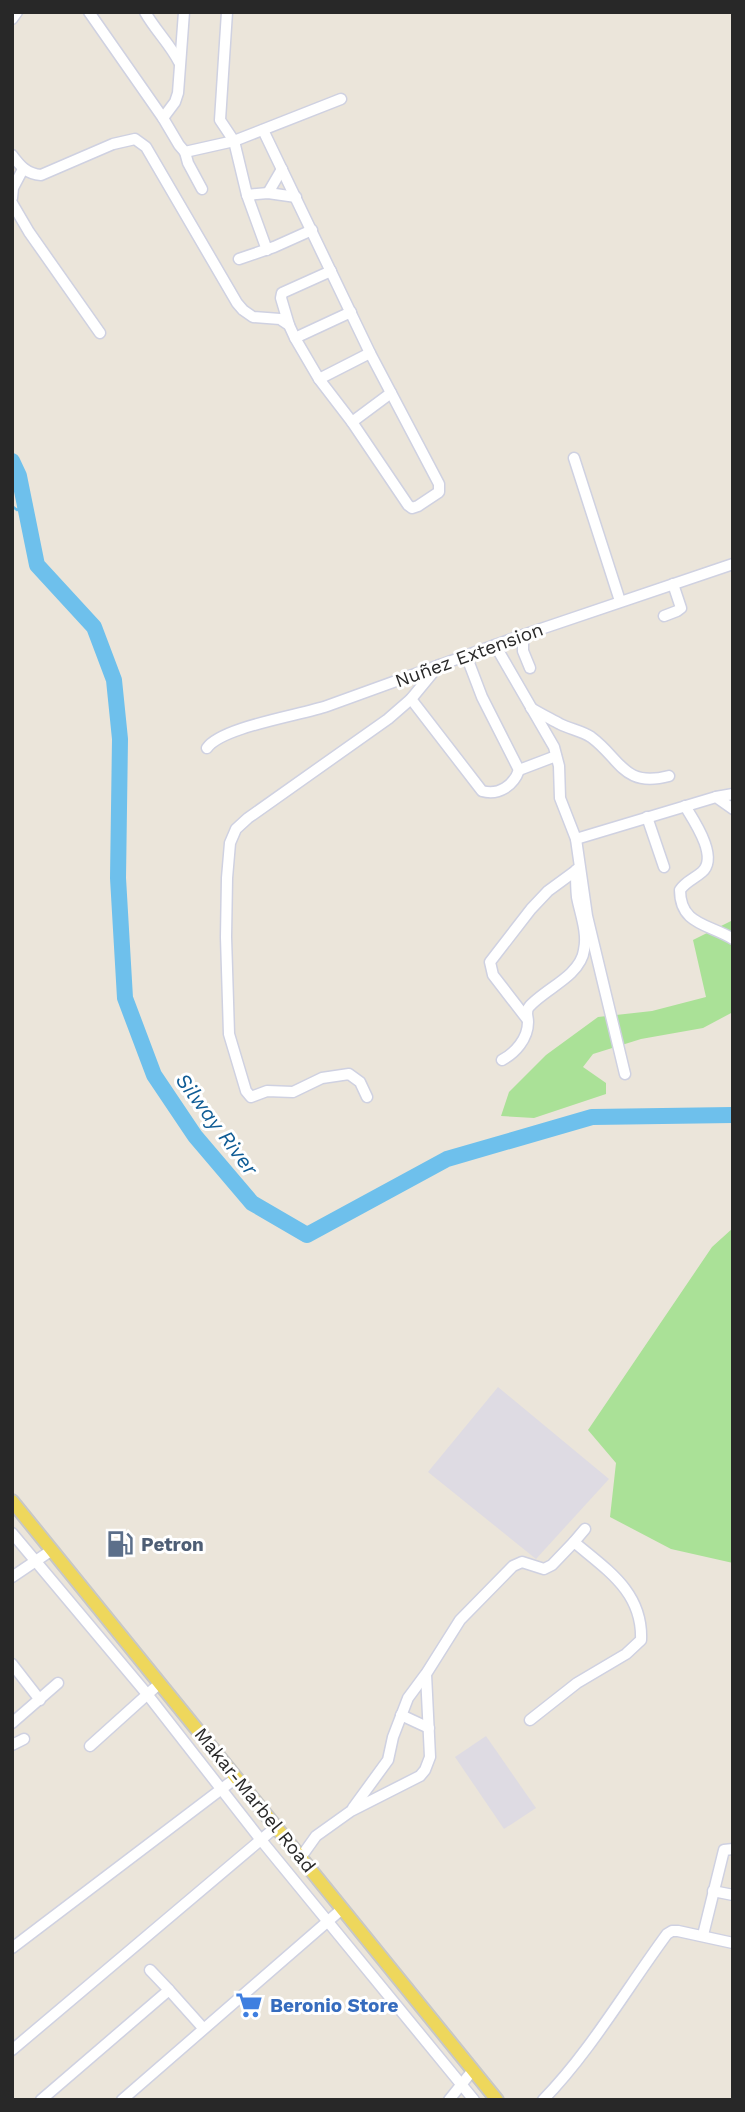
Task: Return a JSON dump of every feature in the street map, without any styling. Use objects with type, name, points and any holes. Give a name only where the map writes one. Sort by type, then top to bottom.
[{"type":"main road","name":"Makar-Marbel Road","points":[[12,1501],[497,2100]]},
{"type":"street","points":[[12,19],[17,12]]},
{"type":"street","points":[[89,12],[186,152],[188,163],[202,189]]},
{"type":"street","points":[[145,12],[157,32],[173,49],[179,62]]},
{"type":"street","points":[[163,118],[175,102],[180,83],[179,62],[184,12]]},
{"type":"street","points":[[227,12],[219,120],[234,141],[247,195],[267,250]]},
{"type":"street","points":[[186,152],[234,141],[341,99]]},
{"type":"street","points":[[263,130],[312,230],[370,353],[439,484],[439,492],[418,506],[409,507],[352,422],[319,379],[289,325],[282,293],[331,271]]},
{"type":"street","points":[[12,155],[23,169],[33,175],[48,174],[113,144],[135,139],[141,142],[146,146],[243,310],[253,317],[280,319],[289,325]]},
{"type":"street","points":[[23,169],[13,187],[12,201],[29,232],[100,333]]},
{"type":"street","points":[[268,193],[282,169]]},
{"type":"street","points":[[247,195],[268,193],[296,197]]},
{"type":"street","points":[[239,259],[312,230]]},
{"type":"street","points":[[295,338],[351,312]]},
{"type":"street","points":[[319,379],[370,353]]},
{"type":"street","points":[[352,422],[391,393]]},
{"type":"street","points":[[574,458],[620,601]]},
{"type":"street","name":"Nuñez Extension","points":[[206,748],[216,740],[253,725],[327,706],[620,601],[733,564]]},
{"type":"street","points":[[664,615],[681,608],[673,584]]},
{"type":"street","points":[[523,635],[523,651],[530,668]]},
{"type":"street","points":[[495,645],[554,747],[559,766],[560,798],[576,839],[587,916],[625,1074]]},
{"type":"street","points":[[466,656],[482,697],[519,770]]},
{"type":"street","points":[[367,1097],[360,1082],[349,1074],[322,1078],[293,1092],[272,1091],[255,1097],[248,1095],[229,1034],[226,937],[230,844],[236,829],[256,812],[345,750],[411,699],[439,665]]},
{"type":"street","points":[[411,699],[482,792],[490,793],[508,786],[514,782],[522,767],[556,756]]},
{"type":"street","points":[[530,708],[561,725],[588,735],[622,768],[642,780],[669,776]]},
{"type":"street","points":[[576,839],[733,794]]},
{"type":"street","points":[[716,797],[733,809]]},
{"type":"street","points":[[685,806],[709,857],[703,872],[684,883],[680,890],[683,907],[695,922],[733,939]]},
{"type":"street","points":[[647,817],[664,867]]},
{"type":"street","points":[[527,1019],[493,975],[490,962],[548,891],[579,868]]},
{"type":"street","points":[[502,1060],[521,1045],[530,1006],[576,968],[584,950],[583,924],[576,886],[579,868]]},
{"type":"street","points":[[351,1811],[388,1760],[408,1698],[460,1620],[513,1566],[522,1562],[544,1569],[552,1565],[585,1530]]},
{"type":"street","points":[[12,1533],[147,1694],[327,1922],[474,2100]]},
{"type":"street","points":[[530,1720],[576,1683],[626,1654],[641,1640],[642,1624],[637,1608],[623,1584],[574,1542]]},
{"type":"street","points":[[12,1577],[52,1550]]},
{"type":"street","points":[[12,1664],[40,1700]]},
{"type":"street","points":[[301,1857],[316,1836],[351,1811],[420,1776],[425,1770],[430,1757],[426,1674]]},
{"type":"street","points":[[12,1723],[58,1683]]},
{"type":"street","points":[[90,1746],[160,1683]]},
{"type":"street","points":[[401,1715],[429,1728]]},
{"type":"street","points":[[12,1745],[24,1739]]},
{"type":"street","points":[[12,1948],[236,1778]]},
{"type":"street","points":[[12,2050],[276,1827]]},
{"type":"street","points":[[703,1935],[724,1850],[733,1850]]},
{"type":"street","points":[[713,1891],[733,1895]]},
{"type":"street","points":[[122,2100],[342,1909]]},
{"type":"street","points":[[543,2100],[573,2065],[667,1934],[675,1930],[733,1943]]},
{"type":"street","points":[[150,1970],[204,2028]]},
{"type":"street","points":[[41,2100],[169,1990]]},
{"type":"street","points":[[449,2100],[473,2070]]},
{"type":"shaded area","points":[[498,1387],[609,1479],[536,1559],[428,1472]]},
{"type":"shaded area","points":[[486,1736],[536,1808],[504,1829],[455,1757]]},
{"type":"green space","points":[[733,920],[733,1012],[703,1028],[641,1039],[593,1054],[583,1067],[606,1083],[606,1094],[534,1118],[501,1116],[509,1092],[546,1055],[598,1017],[652,1011],[706,997],[693,940]]},
{"type":"green space","points":[[733,1228],[733,1563],[671,1549],[610,1517],[616,1463],[588,1430],[712,1247]]},
{"type":"waterway","name":"Silway River","points":[[12,461],[19,476],[37,565],[94,627],[114,680],[120,739],[118,878],[125,998],[154,1075],[195,1136],[252,1203],[307,1235],[447,1159],[592,1117],[733,1115]]},
{"type":"waterway","points":[[12,506],[17,510],[31,504]]},
{"type":"place","name":"Petron","points":[[120,1544]]},
{"type":"place","name":"Beronio Store","points":[[249,2005]]}]
